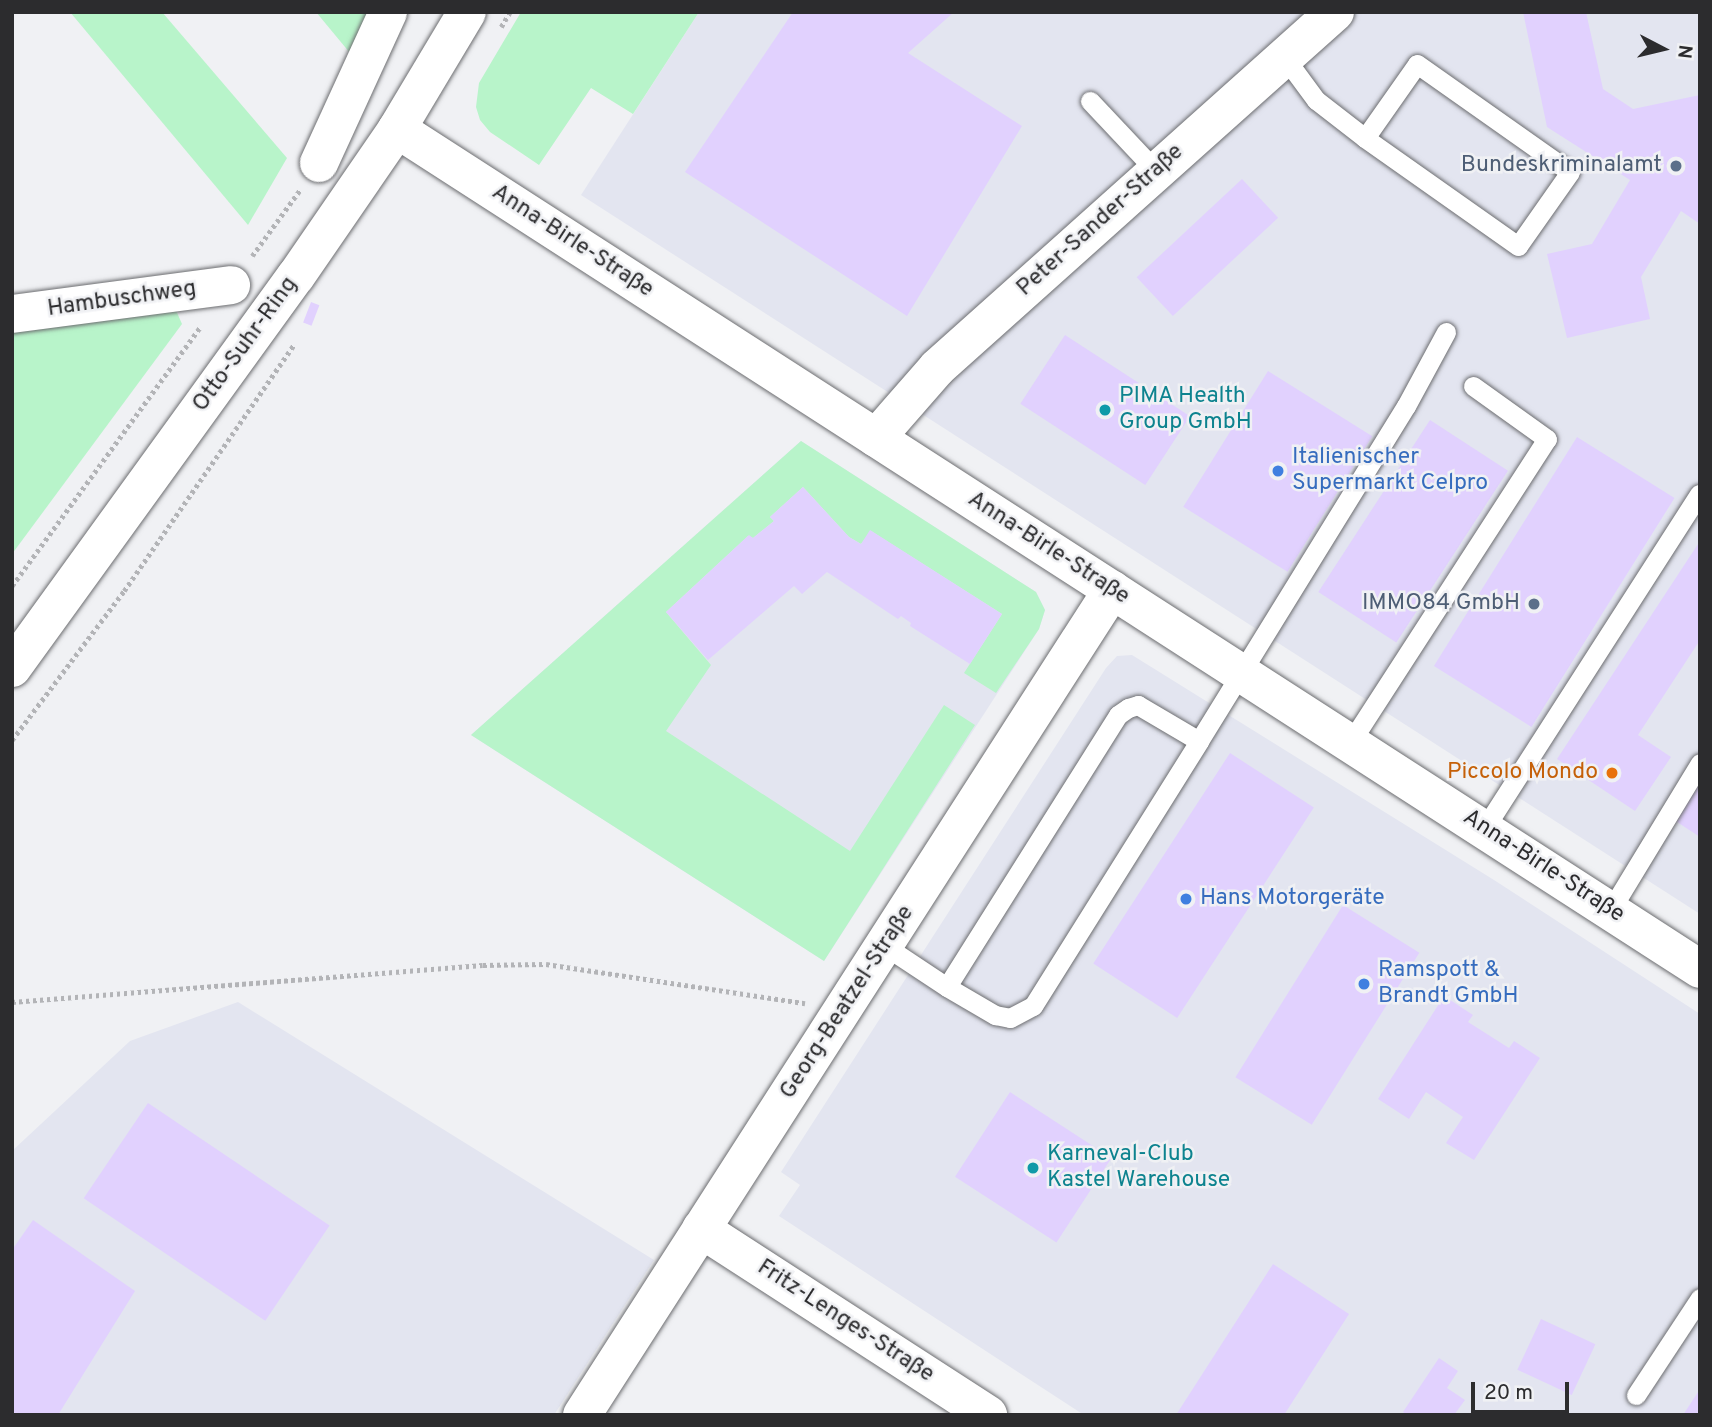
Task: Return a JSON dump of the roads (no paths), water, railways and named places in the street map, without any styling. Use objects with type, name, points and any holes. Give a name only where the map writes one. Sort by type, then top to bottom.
[{"type":"street","points":[[319,163],[388,12]]},
{"type":"street","name":"Otto-Suhr-Ring","points":[[12,668],[296,276],[397,129],[467,12]]},
{"type":"street","name":"Peter-Sander-Straße","points":[[876,438],[937,368],[1335,12]]},
{"type":"street","name":"Anna-Birle-Straße","points":[[397,129],[1700,969]]},
{"type":"street","name":"Hambuschweg","points":[[12,314],[231,285]]},
{"type":"street","name":"Georg-Beatzel-Straße","points":[[582,1415],[1112,590]]},
{"type":"street","name":"Fritz-Lenges-Straße","points":[[701,1229],[988,1415]]},
{"type":"lane","points":[[1285,58],[1316,100],[1364,138],[1518,246],[1570,172],[1417,64],[1364,138]]},
{"type":"lane","points":[[1090,101],[1157,172]]},
{"type":"lane","points":[[885,946],[995,1016],[1010,1018],[1032,1006],[1406,406],[1446,332]]},
{"type":"lane","points":[[1350,743],[1547,439],[1473,386]]},
{"type":"lane","points":[[1484,829],[1699,494]]},
{"type":"lane","points":[[947,987],[1118,715],[1138,705],[1199,741]]},
{"type":"lane","points":[[1610,911],[1700,763]]},
{"type":"lane","points":[[1636,1395],[1700,1298]]},
{"type":"place","name":"Bundeskriminalamt","points":[[1676,166]]},
{"type":"place","name":"PIMA Health Group GmbH","points":[[1105,410]]},
{"type":"place","name":"Italienischer Supermarkt Celpro","points":[[1278,471]]},
{"type":"place","name":"IMMO84 GmbH","points":[[1534,604]]},
{"type":"place","name":"Piccolo Mondo","points":[[1612,773]]},
{"type":"place","name":"Hans Motorgeräte","points":[[1186,899]]},
{"type":"place","name":"Ramspott & Brandt GmbH","points":[[1364,984]]},
{"type":"place","name":"Karneval-Club Kastel Warehouse","points":[[1033,1168]]}]
